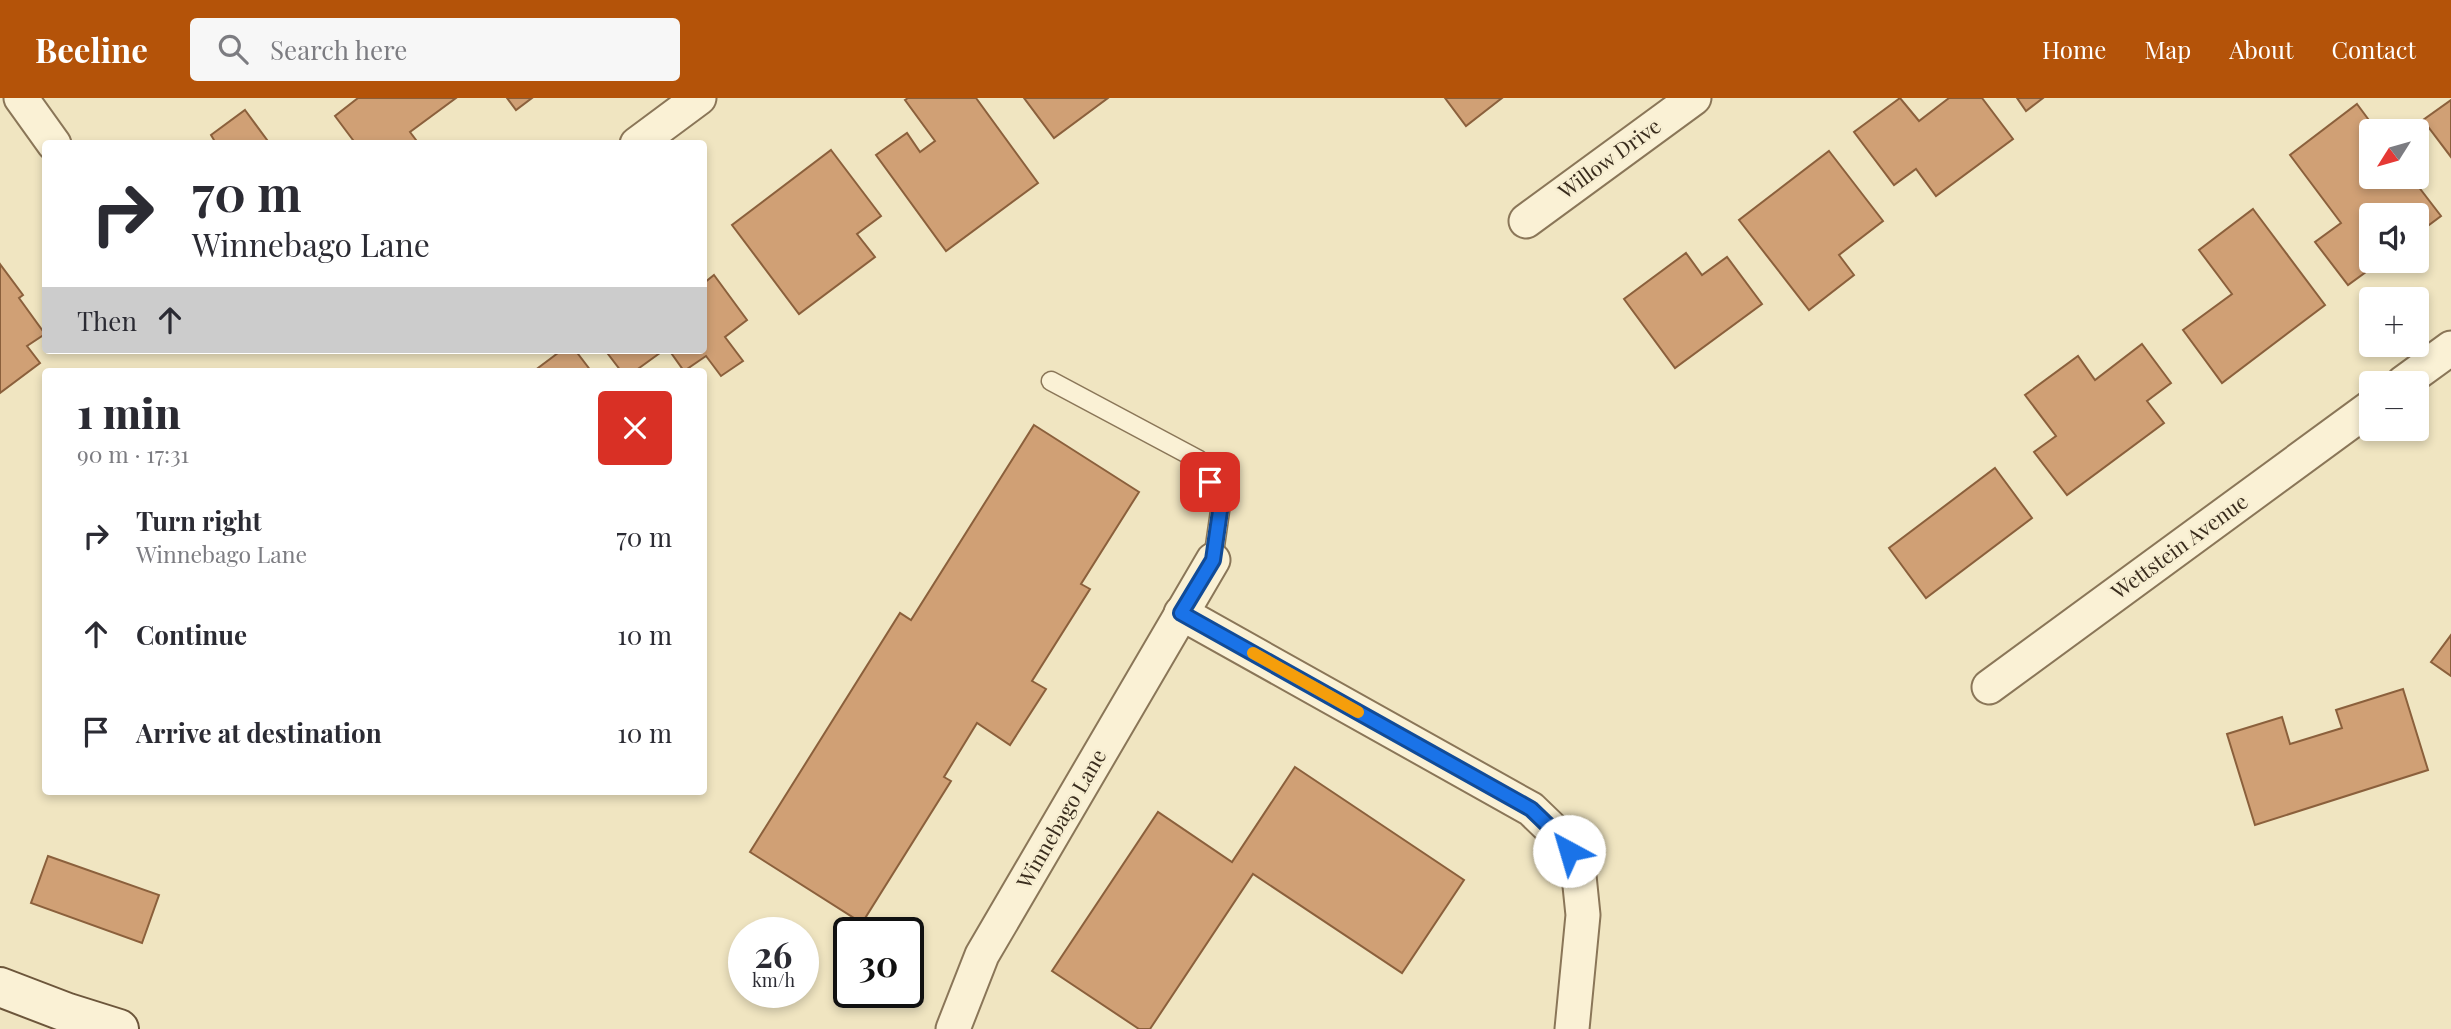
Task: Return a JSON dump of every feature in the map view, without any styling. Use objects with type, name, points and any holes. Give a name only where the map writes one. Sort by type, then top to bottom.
[{"type":"main road","points":[[0,987],[118,1029]]},
{"type":"street","points":[[22,98],[51,140]]},
{"type":"street","points":[[642,140],[699,98]]},
{"type":"street","name":"Willow Drive","points":[[1526,221],[1694,98]]},
{"type":"street","points":[[2419,371],[2451,348]]},
{"type":"street","name":"Wettstein Avenue","points":[[1989,687],[2359,416]]},
{"type":"street","name":"Winnebago Lane","points":[[953,1029],[982,955],[1213,560]]},
{"type":"street","points":[[1181,613],[1520,802],[1559,836],[1578,866],[1583,915],[1572,1029]]},
{"type":"lane","points":[[1051,380],[1199,460],[1221,504],[1213,560]]},
{"type":"building","points":[[358,98],[456,98],[410,132],[416,140],[353,140],[335,116]]},
{"type":"building","points":[[507,98],[532,98],[516,110]]},
{"type":"building","points":[[976,98],[1038,183],[946,251],[876,155],[907,133],[920,152],[935,141],[905,100]]},
{"type":"building","points":[[1024,98],[1108,98],[1054,138]]},
{"type":"building","points":[[1445,98],[1502,98],[1466,126]]},
{"type":"building","points":[[1900,98],[1919,121],[1949,98],[1982,98],[2013,139],[1936,196],[1916,169],[1894,185],[1854,132]]},
{"type":"building","points":[[2017,98],[2043,98],[2026,111]]},
{"type":"building","points":[[2451,100],[2451,157],[2429,128],[2429,119],[2424,119]]},
{"type":"building","points":[[2357,104],[2368,119],[2359,119],[2359,189],[2420,189],[2441,216],[2429,225],[2429,203],[2359,203],[2359,273],[2364,273],[2348,285],[2315,242],[2341,223],[2290,155]]},
{"type":"building","points":[[245,110],[267,140],[214,140],[211,135]]},
{"type":"building","points":[[831,150],[881,216],[857,234],[875,257],[799,314],[732,225]]},
{"type":"building","points":[[1829,151],[1883,221],[1839,255],[1854,275],[1809,310],[1739,220]]},
{"type":"building","points":[[2253,209],[2325,305],[2222,383],[2183,330],[2232,294],[2199,250]]},
{"type":"building","points":[[1686,253],[1702,275],[1727,257],[1762,304],[1675,368],[1624,299]]},
{"type":"building","points":[[0,264],[23,295],[19,298],[42,330],[42,336],[27,346],[40,363],[0,393]]},
{"type":"building","points":[[714,275],[747,320],[725,337],[743,361],[721,376],[706,356],[688,368],[682,368],[672,354],[707,354],[707,281]]},
{"type":"building","points":[[2142,344],[2171,383],[2147,401],[2164,423],[2067,495],[2034,452],[2056,436],[2025,395],[2078,356],[2095,380]]},
{"type":"building","points":[[557,354],[578,354],[589,368],[538,368]]},
{"type":"building","points":[[608,354],[658,354],[639,368],[619,368]]},
{"type":"building","points":[[1034,425],[1139,492],[1081,584],[1090,589],[1032,681],[1046,689],[1010,745],[977,723],[944,777],[951,781],[866,917],[853,917],[750,852],[900,613],[911,620]]},
{"type":"building","points":[[1995,468],[2032,518],[1926,598],[1889,548]]},
{"type":"building","points":[[2451,635],[2451,676],[2431,662]]},
{"type":"building","points":[[2403,689],[2428,770],[2255,825],[2227,734],[2282,717],[2290,744],[2342,728],[2336,710]]},
{"type":"building","points":[[1295,767],[1464,880],[1402,973],[1253,874],[1150,1029],[1139,1029],[1052,971],[1158,812],[1232,862]]},
{"type":"building","points":[[48,856],[159,895],[142,943],[31,903]]},
{"type":"slow traffic","points":[[1253,653],[1358,712]]},
{"type":"route","points":[[1210,482],[1221,504],[1213,560],[1181,613],[1531,809],[1559,836],[1569,851]]}]
